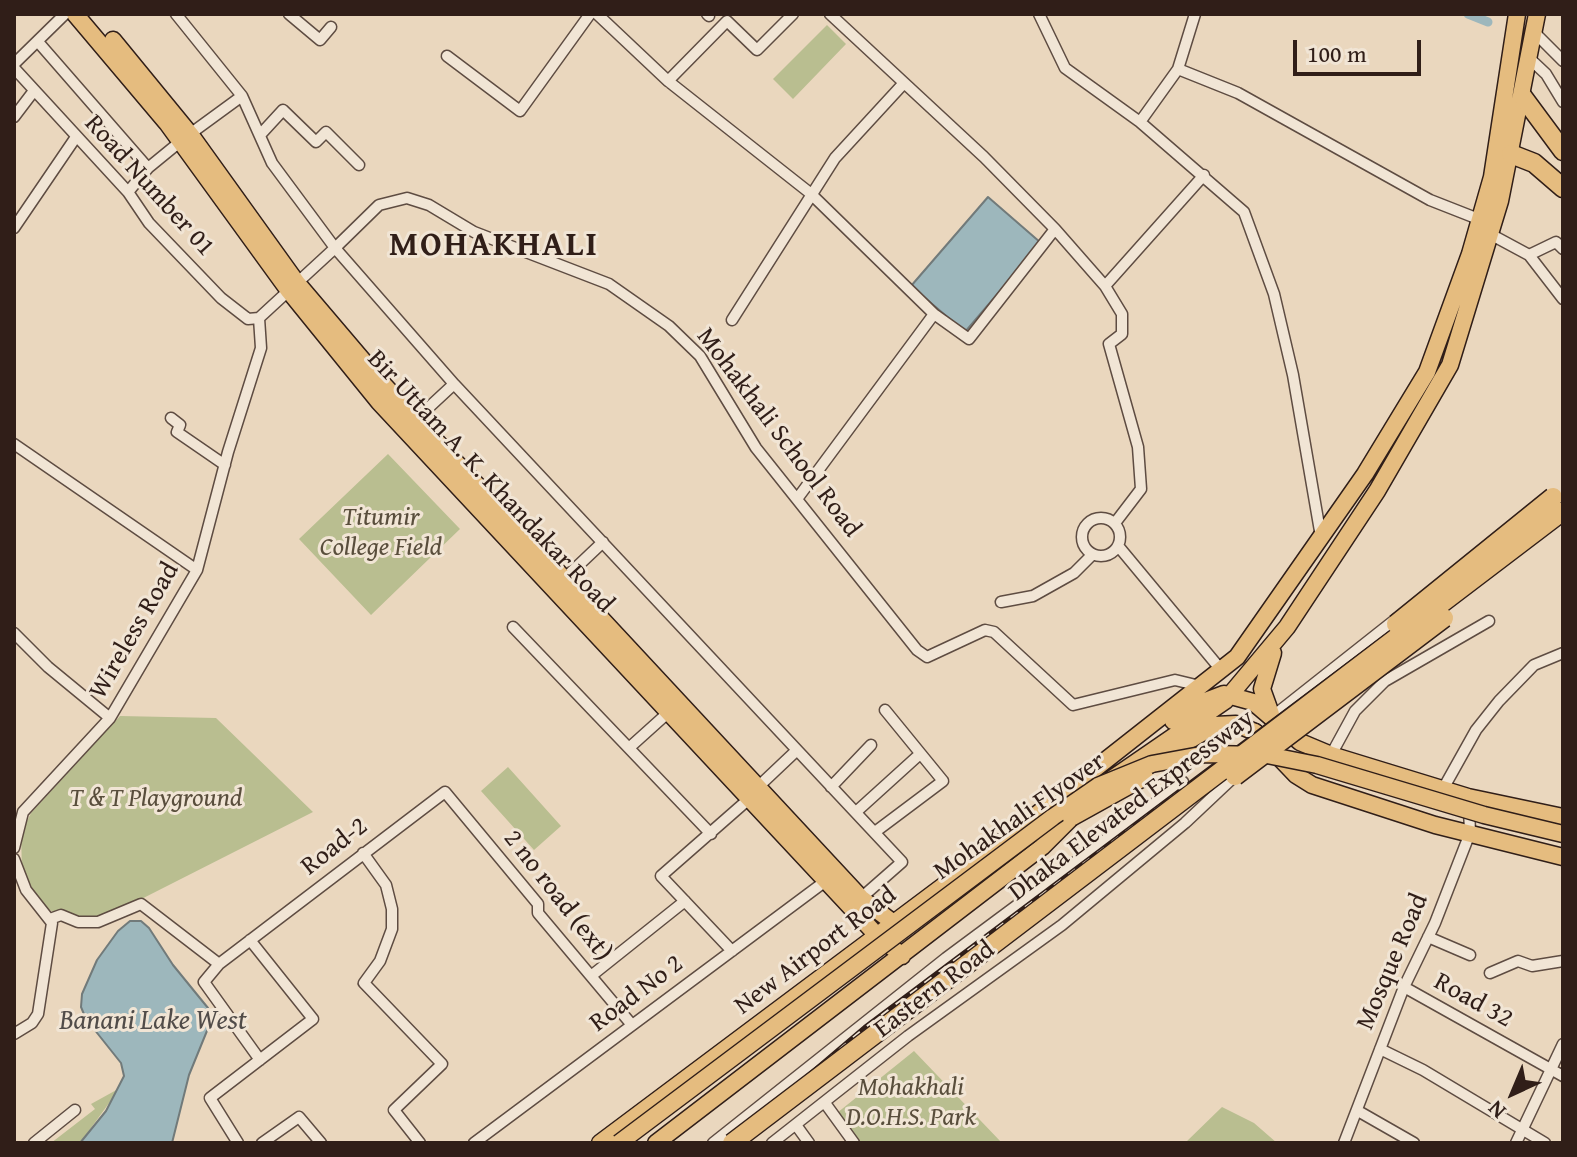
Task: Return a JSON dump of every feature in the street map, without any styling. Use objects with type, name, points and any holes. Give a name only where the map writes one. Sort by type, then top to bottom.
[{"type":"highway","points":[[1523,97],[1563,151]]},
{"type":"highway","points":[[1511,154],[1534,163],[1563,188]]},
{"type":"highway","points":[[1350,672],[1403,618],[1563,488]]},
{"type":"highway","name":"Dhaka Elevated Expressway","points":[[732,1143],[1563,511]]},
{"type":"highway","name":"Dhaka Elevated Expressway","points":[[753,1143],[1563,523]]},
{"type":"main road","name":"Bir Uttam A. K. Khandakar Road","points":[[75,14],[185,137]]},
{"type":"main road","name":"Bir Uttam A. K. Khandakar Road","points":[[89,14],[185,137],[293,287],[410,424],[670,711],[861,898],[892,923],[923,940]]},
{"type":"main road","points":[[1486,227],[1517,14]]},
{"type":"main road","points":[[1042,847],[1128,765],[1231,695],[1287,627],[1377,491],[1450,365],[1486,227],[1511,154],[1537,14]]},
{"type":"main road","name":"New Airport Road","points":[[600,1143],[1081,780],[1212,679],[1246,647],[1321,539],[1427,372],[1486,227]]},
{"type":"main road","name":"Bir Uttam A. K. Khandakar Road","points":[[410,424],[564,579],[755,792],[876,935],[902,956]]},
{"type":"main road","points":[[1275,721],[1262,689],[1262,679],[1287,627]]},
{"type":"main road","points":[[1081,780],[1203,702],[1231,695],[1253,702],[1300,742],[1331,755],[1468,797],[1563,817]]},
{"type":"main road","points":[[656,1143],[1136,773],[1207,727],[1236,724],[1255,732],[1296,775],[1312,785],[1470,833],[1563,857]]},
{"type":"main road","name":"Mohakhali Flyover","points":[[619,1143],[1053,817],[1098,786],[1152,764],[1225,753],[1289,759],[1563,834]]},
{"type":"main road","name":"Mohakhali Flyover","points":[[637,1143],[1059,826],[1094,803],[1147,776],[1211,765],[1278,766],[1479,825],[1563,843]]},
{"type":"street","points":[[14,66],[65,14]]},
{"type":"street","points":[[176,14],[242,96],[272,163],[335,248],[454,384],[902,862],[861,898]]},
{"type":"street","points":[[289,14],[320,40],[331,27]]},
{"type":"street","points":[[447,56],[520,111],[590,14]]},
{"type":"street","points":[[668,81],[727,21],[757,50],[793,14]]},
{"type":"street","points":[[830,14],[843,18],[904,83],[1055,229],[1105,286],[1122,314],[1122,334],[1109,344],[1138,447],[1141,489],[1115,523]]},
{"type":"street","points":[[1039,14],[1065,68],[1140,122],[1244,212],[1274,294],[1293,375],[1321,539]]},
{"type":"street","points":[[1140,122],[1178,69],[1195,14]]},
{"type":"street","points":[[603,16],[668,81],[810,193],[934,314],[969,339],[1055,229]]},
{"type":"street","points":[[1534,32],[1563,61]]},
{"type":"street","points":[[39,43],[148,168]]},
{"type":"street","points":[[1529,58],[1546,74],[1563,102]]},
{"type":"street","name":"Road Number 01","points":[[14,66],[33,92],[128,192],[149,223],[221,298],[248,319],[259,318]]},
{"type":"street","points":[[1178,69],[1238,93],[1430,200],[1486,227],[1529,255],[1563,299]]},
{"type":"street","points":[[732,320],[835,158],[904,83]]},
{"type":"street","points":[[14,117],[33,92]]},
{"type":"street","points":[[128,192],[148,168],[242,96]]},
{"type":"street","points":[[260,135],[283,110],[316,142],[326,132],[359,165]]},
{"type":"street","points":[[14,228],[76,137]]},
{"type":"street","points":[[1105,286],[1204,175]]},
{"type":"street","name":"Mohakhali School Road","points":[[293,287],[379,205],[407,198],[429,205],[474,232],[609,284],[669,326],[700,356],[756,448],[917,650],[927,657],[985,630],[994,632],[1073,705],[1175,680],[1212,679]]},
{"type":"street","points":[[1529,255],[1556,242],[1563,249]]},
{"type":"street","points":[[259,318],[293,287]]},
{"type":"street","points":[[797,499],[934,314]]},
{"type":"street","name":"Wireless Road","points":[[14,848],[23,812],[110,718],[197,570],[261,348],[259,318]]},
{"type":"street","points":[[410,424],[454,384]]},
{"type":"street","points":[[171,418],[180,425],[177,432],[225,465]]},
{"type":"street","points":[[14,444],[197,570]]},
{"type":"street","points":[[1275,721],[1563,488]]},
{"type":"street","points":[[1119,547],[1104,557],[1092,555],[1083,545],[1082,532],[1089,521],[1101,517],[1115,523],[1121,535],[1119,547],[1212,679]]},
{"type":"street","points":[[1275,721],[1563,523]]},
{"type":"street","points":[[564,579],[603,542]]},
{"type":"street","points":[[1001,602],[1033,596],[1074,573],[1092,555]]},
{"type":"street","points":[[1331,755],[1355,711],[1385,681],[1489,621]]},
{"type":"street","points":[[513,627],[711,834]]},
{"type":"street","points":[[14,633],[48,667],[110,718]]},
{"type":"street","points":[[1443,789],[1476,730],[1499,701],[1534,665],[1563,653]]},
{"type":"street","points":[[875,832],[943,781],[885,710]]},
{"type":"street","points":[[630,747],[670,711]]},
{"type":"street","points":[[831,787],[871,745]]},
{"type":"street","name":"Eastern Road","points":[[772,1143],[908,1036],[1062,925],[1185,823],[1267,746]]},
{"type":"street","points":[[732,951],[661,876],[711,834],[796,751]]},
{"type":"street","points":[[856,812],[920,754]]},
{"type":"street","points":[[713,1143],[946,958],[1183,782]]},
{"type":"street","name":"Road-2","points":[[219,964],[441,793],[448,793]]},
{"type":"street","name":"2 no road (ext)","points":[[448,793],[538,904],[538,913],[632,1025]]},
{"type":"street","name":"Mosque Road","points":[[1344,1143],[1404,987],[1470,833],[1468,797]]},
{"type":"street","points":[[363,853],[386,885],[392,909],[392,929],[380,961],[364,983],[442,1064],[394,1110],[420,1143]]},
{"type":"street","points":[[14,859],[19,878],[50,919],[51,936],[45,956],[38,1014],[14,1034]]},
{"type":"street","name":"Road No 2","points":[[474,1143],[827,880]]},
{"type":"street","points":[[591,976],[685,901]]},
{"type":"street","points":[[50,919],[61,915],[78,922],[98,922],[141,904],[219,964],[204,982],[260,1060]]},
{"type":"street","points":[[1428,937],[1470,955]]},
{"type":"street","points":[[238,1143],[210,1098],[313,1019],[250,940]]},
{"type":"street","points":[[1490,973],[1518,961],[1532,966],[1563,961]]},
{"type":"street","name":"Road 32","points":[[1404,987],[1563,1076]]},
{"type":"street","points":[[1516,1143],[1563,1044]]},
{"type":"street","points":[[1380,1049],[1423,1070],[1545,1143]]},
{"type":"street","points":[[825,1103],[854,1143]]},
{"type":"street","points":[[34,1143],[75,1110]]},
{"type":"street","points":[[1358,1111],[1414,1143]]},
{"type":"street","points":[[262,1143],[299,1117],[321,1143]]},
{"type":"street","points":[[796,1125],[809,1143]]},
{"type":"green space","points":[[827,25],[846,44],[793,99],[773,79]]},
{"type":"green space","name":"Titumir College Field","points":[[388,454],[460,529],[371,615],[299,539]]},
{"type":"green space","name":"T & T Playground","points":[[120,716],[216,718],[313,812],[100,920],[60,916],[43,906],[22,872],[21,833],[31,813]]},
{"type":"green space","points":[[508,767],[561,826],[534,850],[481,791]]},
{"type":"green space","name":"Mohakhali D.O.H.S. Park","points":[[914,1051],[1002,1143],[859,1143],[837,1113]]},
{"type":"green space","points":[[120,1088],[80,1143],[51,1143],[95,1109],[91,1104]]},
{"type":"green space","points":[[1222,1107],[1254,1123],[1277,1143],[1185,1143]]},
{"type":"water","points":[[988,197],[1041,243],[965,332],[911,286]]},
{"type":"water","name":"Banani Lake West","points":[[130,921],[141,921],[149,928],[173,965],[208,1008],[211,1021],[189,1075],[172,1143],[80,1143],[106,1111],[124,1076],[121,1063],[86,1019],[81,1007],[82,994],[97,960],[118,931]]},
{"type":"waterway","points":[[1468,14],[1488,22]]},
{"type":"tram line","points":[[744,1143],[871,1034],[1157,821],[1260,738],[1563,514]]},
{"type":"railway","points":[[730,1143],[865,1028],[1563,504]]},
{"type":"district","name":"MOHAKHALI","points":[[494,246]]}]
